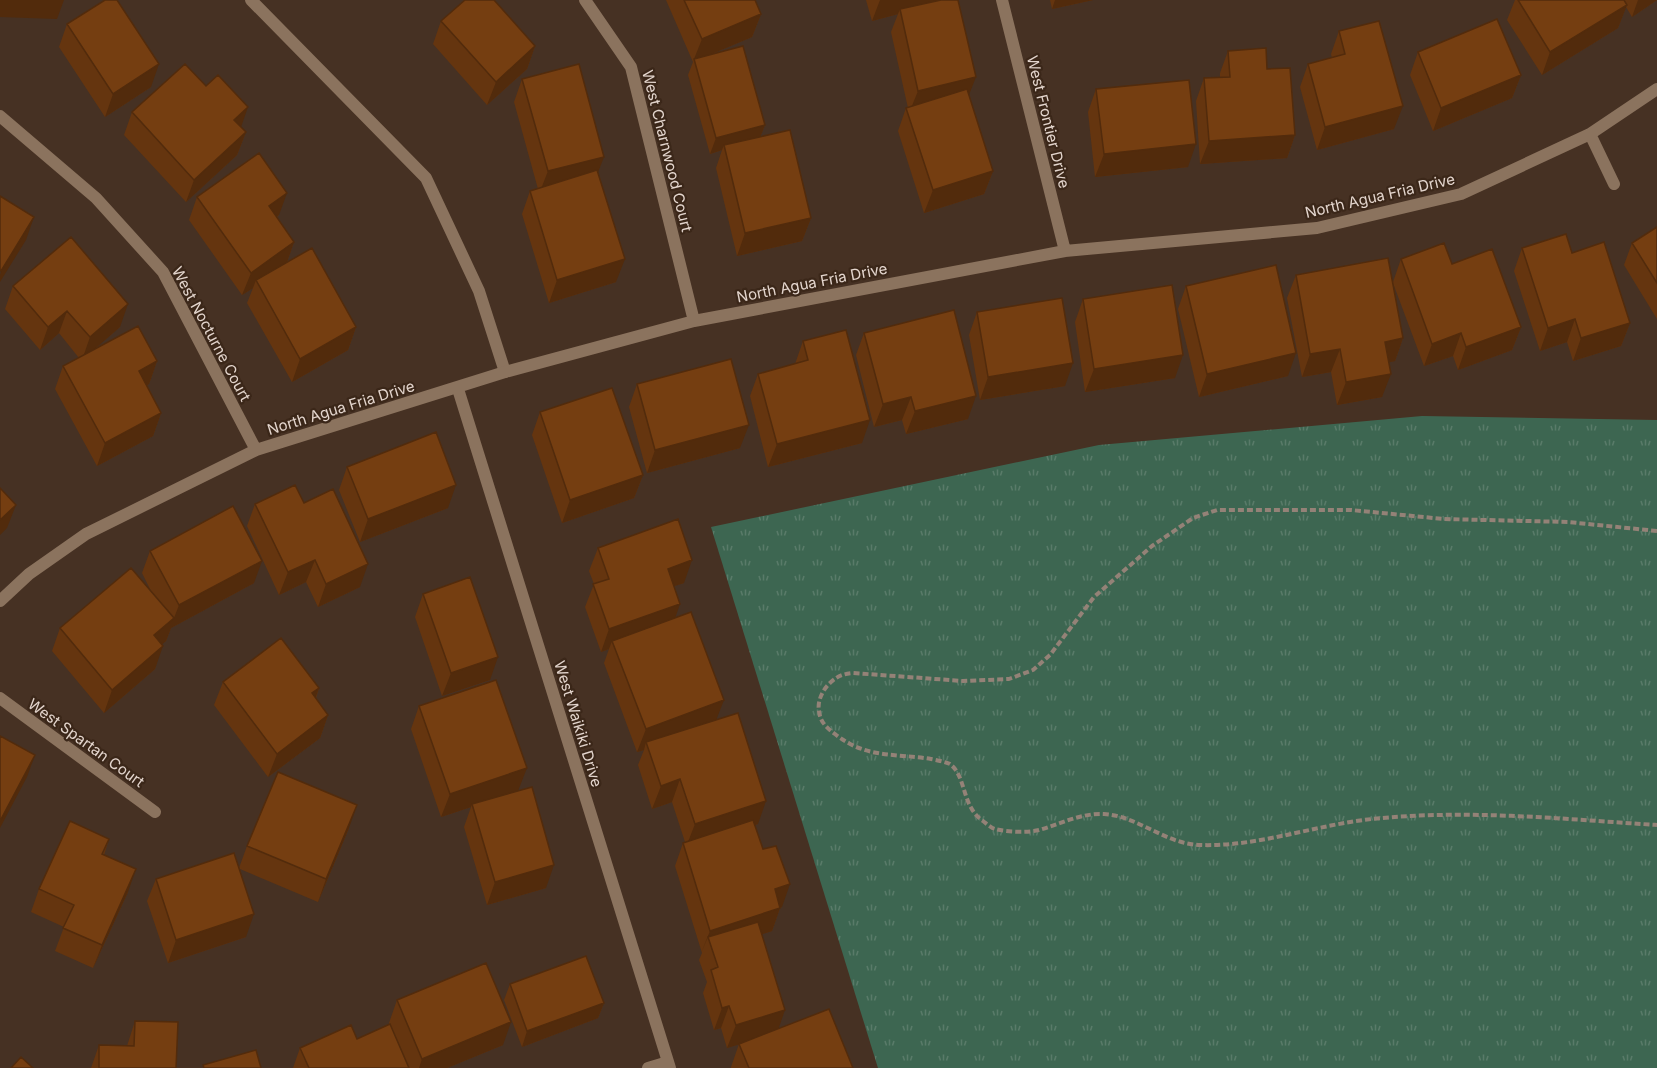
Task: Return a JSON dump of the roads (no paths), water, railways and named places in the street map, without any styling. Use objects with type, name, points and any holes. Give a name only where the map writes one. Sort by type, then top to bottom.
[{"type":"street","points":[[251,0],[426,178],[479,291],[505,372]]},
{"type":"street","name":"West Charnwood Court","points":[[585,0],[631,67],[694,321]]},
{"type":"street","name":"West Frontier Drive","points":[[1002,0],[1065,251]]},
{"type":"street","name":"North Agua Fria Drive","points":[[0,601],[29,574],[86,534],[256,450],[505,372],[694,321],[1065,251],[1317,228],[1461,194],[1590,134],[1657,89]]},
{"type":"street","name":"West Nocturne Court","points":[[0,116],[96,198],[163,272],[256,450]]},
{"type":"street","points":[[1590,134],[1614,184]]},
{"type":"street","name":"West Waikiki Drive","points":[[458,388],[669,1065]]},
{"type":"street","name":"West Spartan Court","points":[[0,698],[155,812]]},
{"type":"street","points":[[648,1068],[669,1065]]}]
